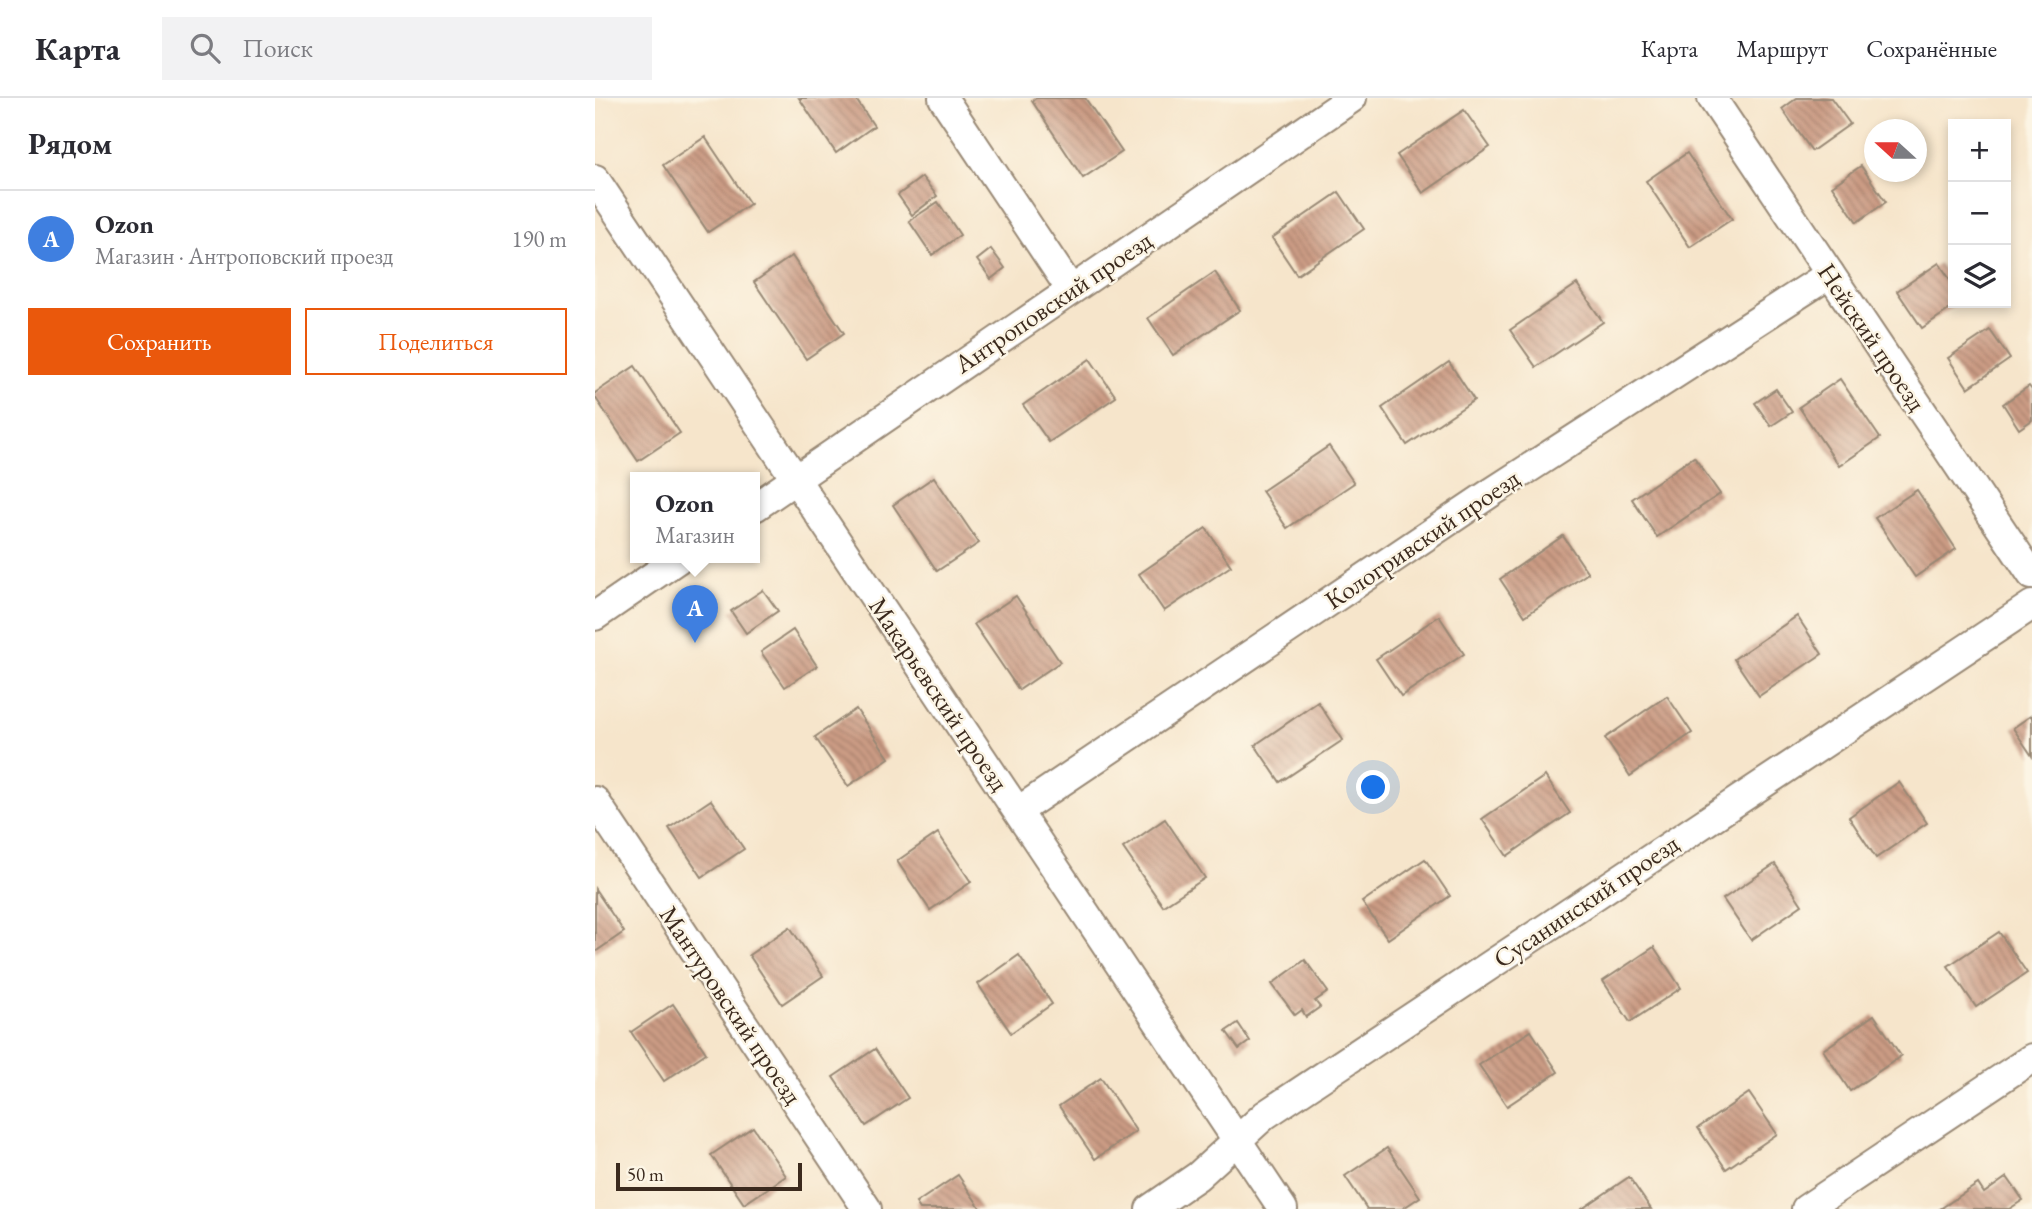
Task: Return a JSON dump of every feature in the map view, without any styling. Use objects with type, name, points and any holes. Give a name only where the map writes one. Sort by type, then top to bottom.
[{"type":"street","points":[[943,98],[1071,290]]},
{"type":"street","name":"Нейский проезд","points":[[1712,98],[2032,575]]},
{"type":"street","name":"Антроповский проезд","points":[[760,503],[1346,100]]},
{"type":"street","name":"Макарьевский проезд","points":[[595,179],[1283,1209]]},
{"type":"street","name":"Кологривский проезд","points":[[1018,811],[1489,494],[1831,274]]},
{"type":"street","points":[[595,616],[672,563]]},
{"type":"street","name":"Сусанинский проезд","points":[[1150,1209],[1199,1176],[1265,1115],[2032,605]]},
{"type":"street","name":"Мантуровский проезд","points":[[595,801],[867,1209]]},
{"type":"street","points":[[1806,1209],[2032,1058]]},
{"type":"building","points":[[799,98],[855,98],[874,126],[836,153]]},
{"type":"building","points":[[1036,98],[1085,98],[1122,152],[1083,178],[1032,101]]},
{"type":"building","points":[[1797,98],[1831,98],[1850,124],[1812,151],[1782,109]]},
{"type":"building","points":[[1464,110],[1490,147],[1423,193],[1397,155]]},
{"type":"building","points":[[705,137],[750,204],[708,232],[663,165]]},
{"type":"building","points":[[1687,153],[1732,219],[1690,247],[1646,181]]},
{"type":"building","points":[[1861,166],[1864,170],[1864,182],[1872,182],[1886,202],[1857,222],[1832,186]]},
{"type":"building","points":[[922,177],[937,196],[912,215],[898,195]]},
{"type":"building","points":[[1339,192],[1364,229],[1297,275],[1272,238]]},
{"type":"building","points":[[938,202],[960,235],[932,255],[909,221]]},
{"type":"building","points":[[991,249],[1005,268],[991,279],[977,260]]},
{"type":"building","points":[[792,256],[844,333],[806,359],[754,282]]},
{"type":"building","points":[[1939,263],[1948,276],[1948,308],[1952,308],[1922,328],[1897,291]]},
{"type":"building","points":[[1215,272],[1240,310],[1173,355],[1148,318]]},
{"type":"building","points":[[1577,284],[1603,322],[1536,367],[1510,330]]},
{"type":"building","points":[[1990,330],[2010,359],[1968,388],[1948,358]]},
{"type":"building","points":[[1090,359],[1116,397],[1049,442],[1023,405]]},
{"type":"building","points":[[1449,362],[1474,400],[1407,445],[1382,408]]},
{"type":"building","points":[[635,366],[680,433],[638,461],[595,397],[595,393]]},
{"type":"building","points":[[1840,379],[1880,438],[1839,466],[1799,407]]},
{"type":"building","points":[[2029,386],[2032,390],[2032,420],[2019,429],[2003,404]]},
{"type":"building","points":[[1776,389],[1792,412],[1771,426],[1755,403]]},
{"type":"building","points":[[1329,446],[1354,483],[1287,528],[1262,491]]},
{"type":"building","points":[[1694,457],[1720,494],[1657,537],[1632,499]]},
{"type":"building","points":[[934,477],[979,543],[937,571],[893,505]]},
{"type":"building","points":[[1917,490],[1956,549],[1915,577],[1875,518]]},
{"type":"building","points":[[1206,528],[1231,566],[1164,611],[1139,574]]},
{"type":"building","points":[[1563,536],[1588,573],[1525,616],[1500,579]]},
{"type":"building","points":[[763,590],[778,611],[746,633],[731,611]]},
{"type":"building","points":[[1016,596],[1060,662],[1019,690],[974,624]]},
{"type":"building","points":[[1439,616],[1464,654],[1401,696],[1376,659]]},
{"type":"building","points":[[1797,616],[1822,654],[1759,696],[1734,659]]},
{"type":"building","points":[[793,630],[817,666],[785,687],[761,652]]},
{"type":"building","points":[[1667,696],[1692,733],[1630,776],[1605,738]]},
{"type":"building","points":[[1318,702],[1343,740],[1280,782],[1255,745]]},
{"type":"building","points":[[856,709],[889,758],[848,786],[815,737]]},
{"type":"building","points":[[2032,715],[2032,756],[2013,728]]},
{"type":"building","points":[[1545,776],[1570,813],[1507,856],[1482,819]]},
{"type":"building","points":[[1899,782],[1927,823],[1876,858],[1849,817]]},
{"type":"building","points":[[711,800],[744,849],[702,877],[669,828]]},
{"type":"building","points":[[1165,819],[1205,878],[1163,906],[1123,848]]},
{"type":"building","points":[[938,833],[971,882],[930,910],[897,861]]},
{"type":"building","points":[[1425,859],[1450,896],[1388,939],[1362,902]]},
{"type":"building","points":[[1775,864],[1802,905],[1751,940],[1723,899]]},
{"type":"building","points":[[595,889],[624,932],[595,952]]},
{"type":"building","points":[[790,927],[823,976],[782,1004],[749,955]]},
{"type":"building","points":[[1999,932],[2027,973],[1976,1007],[1948,966]]},
{"type":"building","points":[[1654,947],[1681,988],[1630,1022],[1603,981]]},
{"type":"building","points":[[1019,955],[1052,1004],[1011,1033],[978,984]]},
{"type":"building","points":[[1305,960],[1328,992],[1315,1001],[1320,1007],[1306,1017],[1302,1010],[1295,1015],[1272,984]]},
{"type":"building","points":[[673,1004],[706,1053],[664,1081],[631,1032]]},
{"type":"building","points":[[1874,1015],[1901,1056],[1850,1091],[1823,1050]]},
{"type":"building","points":[[1238,1023],[1250,1041],[1239,1049],[1226,1031]]},
{"type":"building","points":[[1531,1031],[1558,1072],[1507,1106],[1479,1065]]},
{"type":"building","points":[[875,1049],[908,1098],[866,1126],[833,1077]]},
{"type":"building","points":[[1101,1078],[1136,1131],[1095,1159],[1059,1106]]},
{"type":"building","points":[[1749,1093],[1777,1134],[1726,1169],[1698,1128]]},
{"type":"building","points":[[753,1127],[786,1176],[744,1204],[711,1155]]},
{"type":"building","points":[[1387,1148],[1420,1197],[1402,1209],[1367,1209],[1345,1176]]},
{"type":"building","points":[[958,1175],[981,1209],[920,1209],[916,1203]]},
{"type":"building","points":[[1629,1177],[1651,1209],[1582,1209]]},
{"type":"building","points":[[2007,1177],[2023,1200],[2009,1209],[1940,1209],[1978,1184],[1984,1193]]},
{"type":"place","name":"Ozon","points":[[695,643]]}]
